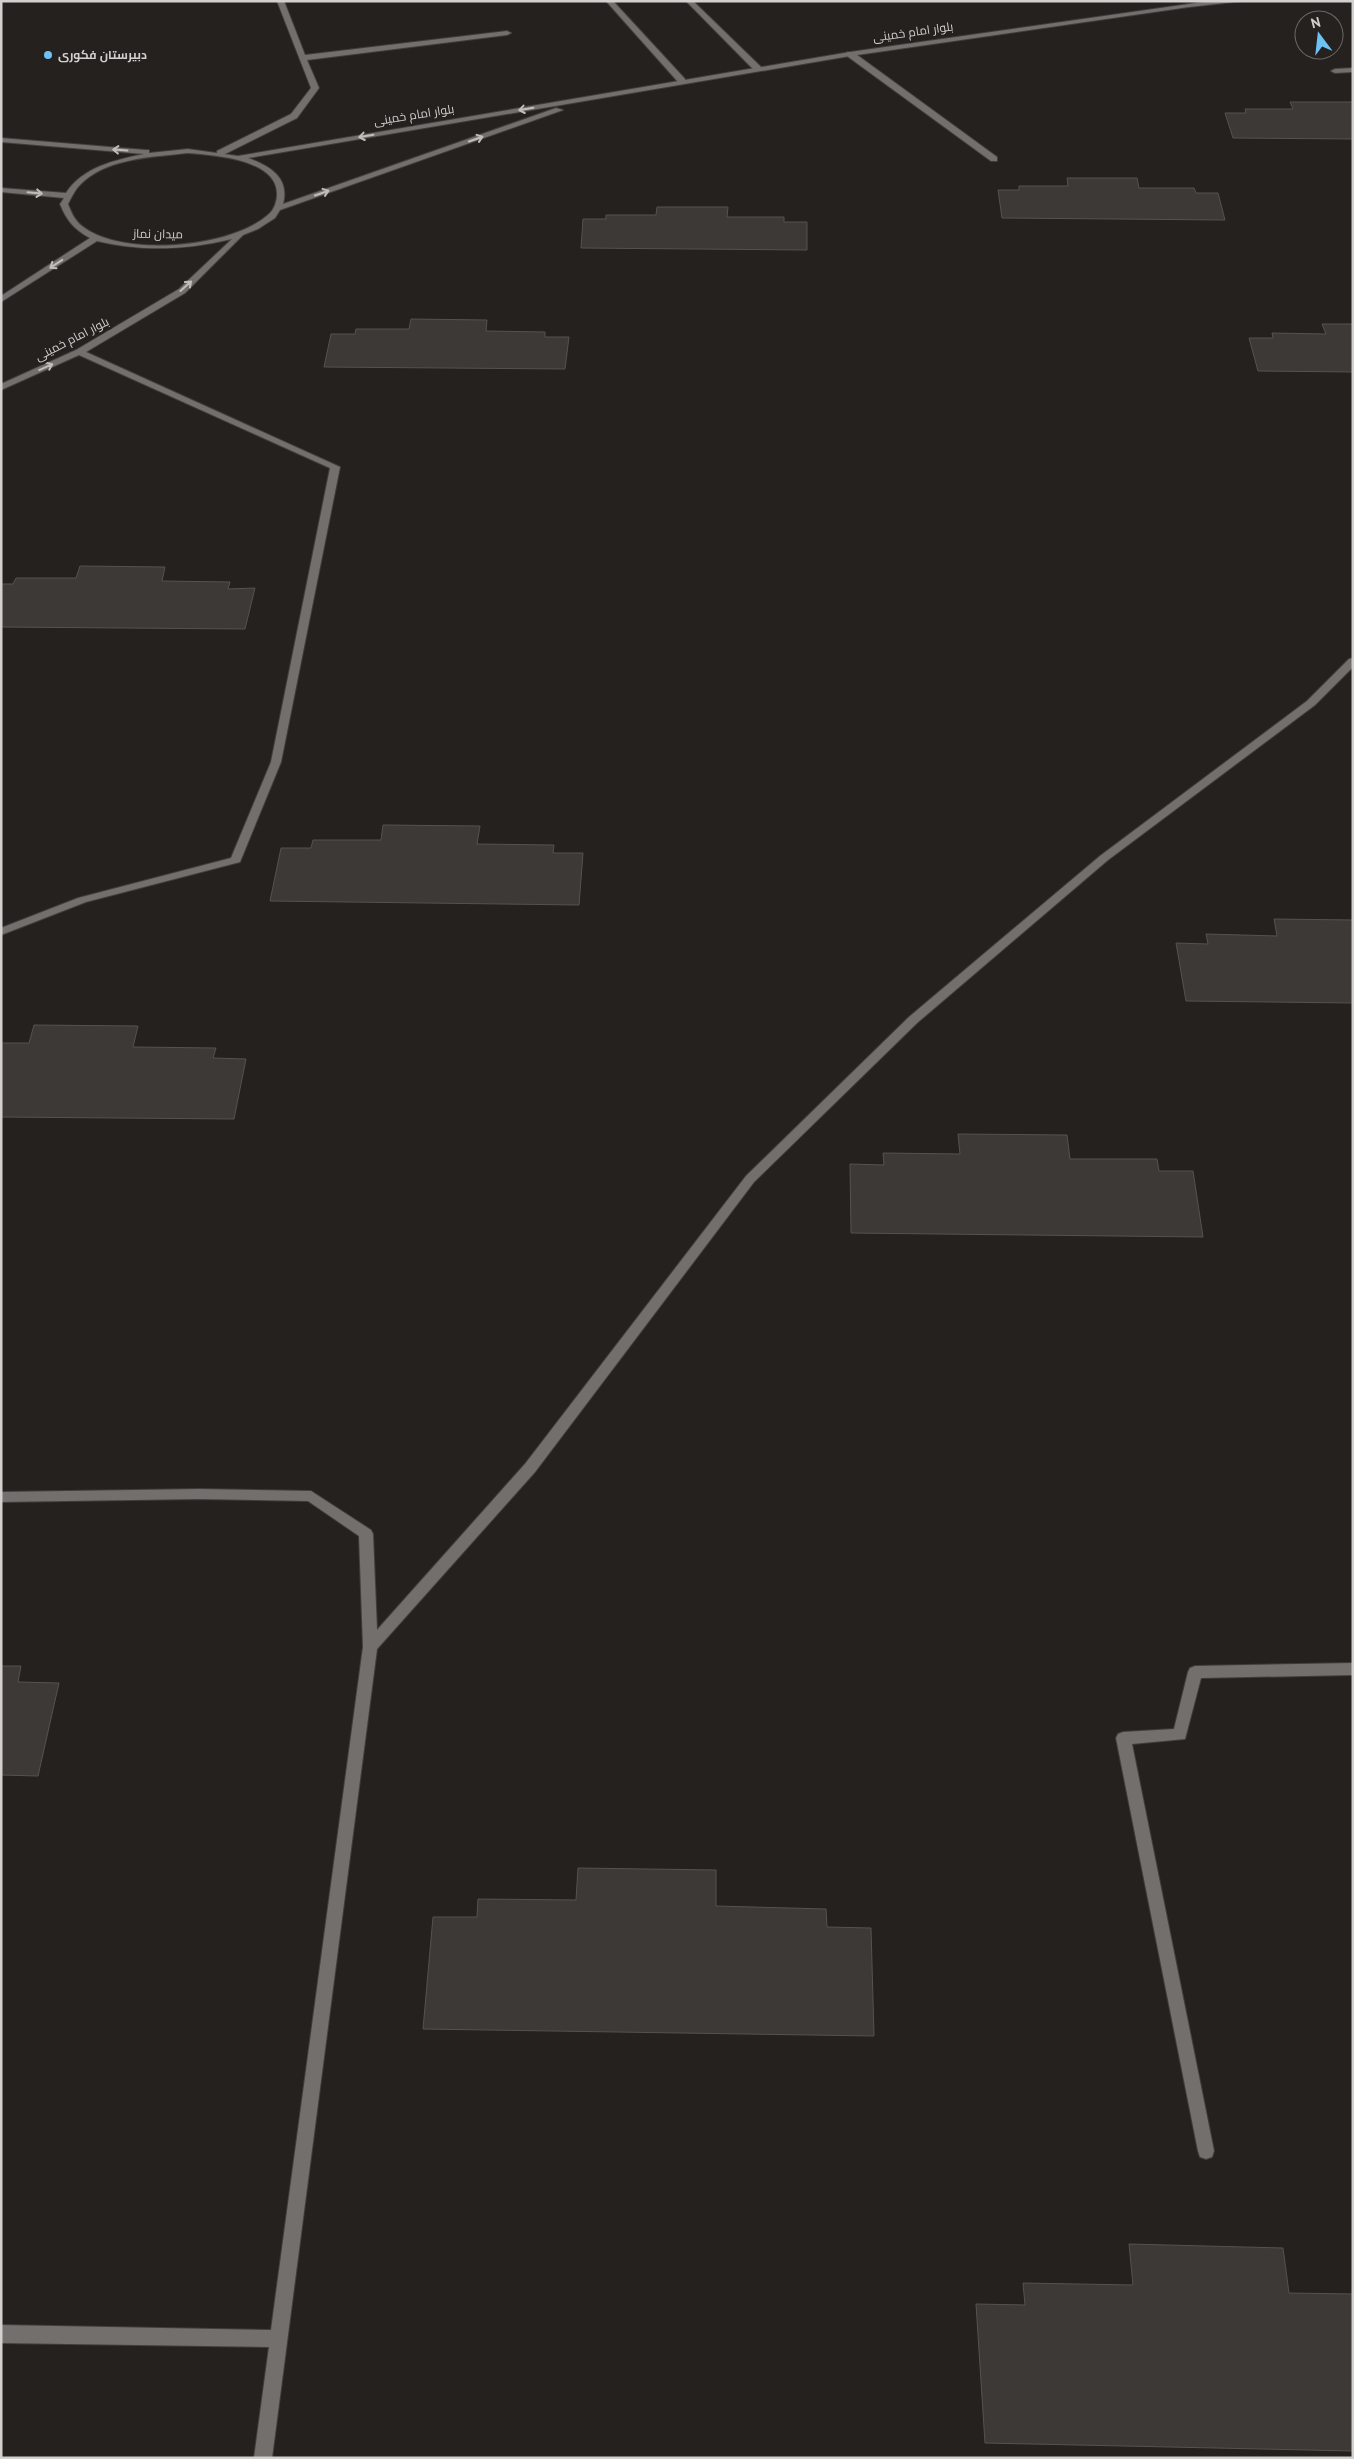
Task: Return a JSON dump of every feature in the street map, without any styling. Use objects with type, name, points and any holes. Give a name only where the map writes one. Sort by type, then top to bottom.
[{"type":"street","points":[[220,153],[294,116],[315,88],[280,1]]},
{"type":"street","points":[[609,1],[682,81]]},
{"type":"street","points":[[689,1],[758,68]]},
{"type":"street","name":"بلوار امام خمینی","points":[[241,157],[758,68],[1189,5],[1240,1]]},
{"type":"street","points":[[302,58],[507,34]]},
{"type":"street","points":[[850,54],[994,158]]},
{"type":"street","points":[[1335,71],[1353,70]]},
{"type":"street","name":"بلوار امام خمینی","points":[[276,209],[592,98]]},
{"type":"street","points":[[1,140],[168,154]]},
{"type":"street","points":[[1,190],[69,196],[76,184],[105,167],[146,156],[188,151],[220,153],[241,157],[275,176],[282,187],[281,199],[276,209]]},
{"type":"street","name":"میدان نماز","points":[[69,196],[64,204],[70,217],[80,229],[104,241],[136,247],[183,247],[219,241],[244,232],[273,216],[276,209]]},
{"type":"street","name":"بلوار امام خمینی","points":[[1,387],[79,352],[182,291],[244,232]]},
{"type":"street","points":[[1,300],[97,237]]},
{"type":"street","points":[[1,932],[82,900],[236,860],[276,762],[334,468],[79,352]]},
{"type":"street","points":[[370,1647],[530,1468],[750,1179],[913,1020],[1104,858],[1312,703],[1353,661]]},
{"type":"street","points":[[1,1496],[200,1494],[311,1496],[366,1534],[370,1647],[263,2458]]},
{"type":"street","points":[[1206,2151],[1123,1738],[1180,1735],[1196,1672],[1353,1669]]},
{"type":"street","points":[[1,2334],[278,2339]]},
{"type":"building","points":[[1290,102],[1353,102],[1353,139],[1233,138],[1225,113],[1246,113],[1245,109],[1293,109]]},
{"type":"building","points":[[1067,178],[1137,178],[1139,188],[1194,188],[1196,193],[1218,193],[1225,220],[1002,218],[998,190],[1019,190],[1019,186],[1068,186]]},
{"type":"building","points":[[657,207],[728,207],[727,217],[784,217],[784,222],[807,222],[807,250],[581,248],[583,219],[606,219],[606,215],[656,215]]},
{"type":"building","points":[[411,319],[487,320],[486,331],[545,332],[545,337],[569,337],[565,369],[324,367],[331,334],[355,334],[356,329],[409,329]]},
{"type":"building","points":[[1322,324],[1353,324],[1353,372],[1258,371],[1249,338],[1273,338],[1272,333],[1326,334]]},
{"type":"building","points":[[80,566],[165,567],[162,581],[230,582],[228,589],[255,588],[245,629],[1,627],[1,584],[13,584],[16,578],[76,578]]},
{"type":"building","points":[[383,825],[480,826],[477,844],[554,845],[553,853],[583,853],[579,905],[270,901],[281,848],[311,848],[313,840],[381,840]]},
{"type":"building","points":[[1274,919],[1353,920],[1353,1003],[1186,1001],[1176,943],[1208,944],[1206,934],[1277,936]]},
{"type":"building","points":[[34,1025],[138,1026],[133,1047],[216,1048],[213,1058],[246,1059],[234,1119],[1,1117],[1,1043],[29,1043]]},
{"type":"building","points":[[958,1134],[1067,1135],[1070,1159],[1157,1159],[1159,1171],[1193,1171],[1203,1237],[851,1233],[850,1164],[884,1165],[883,1153],[960,1154]]},
{"type":"building","points":[[1,1666],[21,1666],[18,1682],[59,1683],[38,1776],[1,1775]]},
{"type":"building","points":[[578,1868],[716,1870],[716,1906],[826,1909],[827,1927],[871,1928],[874,2036],[423,2029],[433,1917],[477,1917],[478,1899],[576,1900]]},
{"type":"building","points":[[1129,2244],[1283,2248],[1289,2293],[1353,2294],[1353,2451],[985,2443],[976,2304],[1025,2305],[1023,2283],[1133,2285]]},
{"type":"place","name":"دبیرستان فکوری","points":[[48,55]]}]
